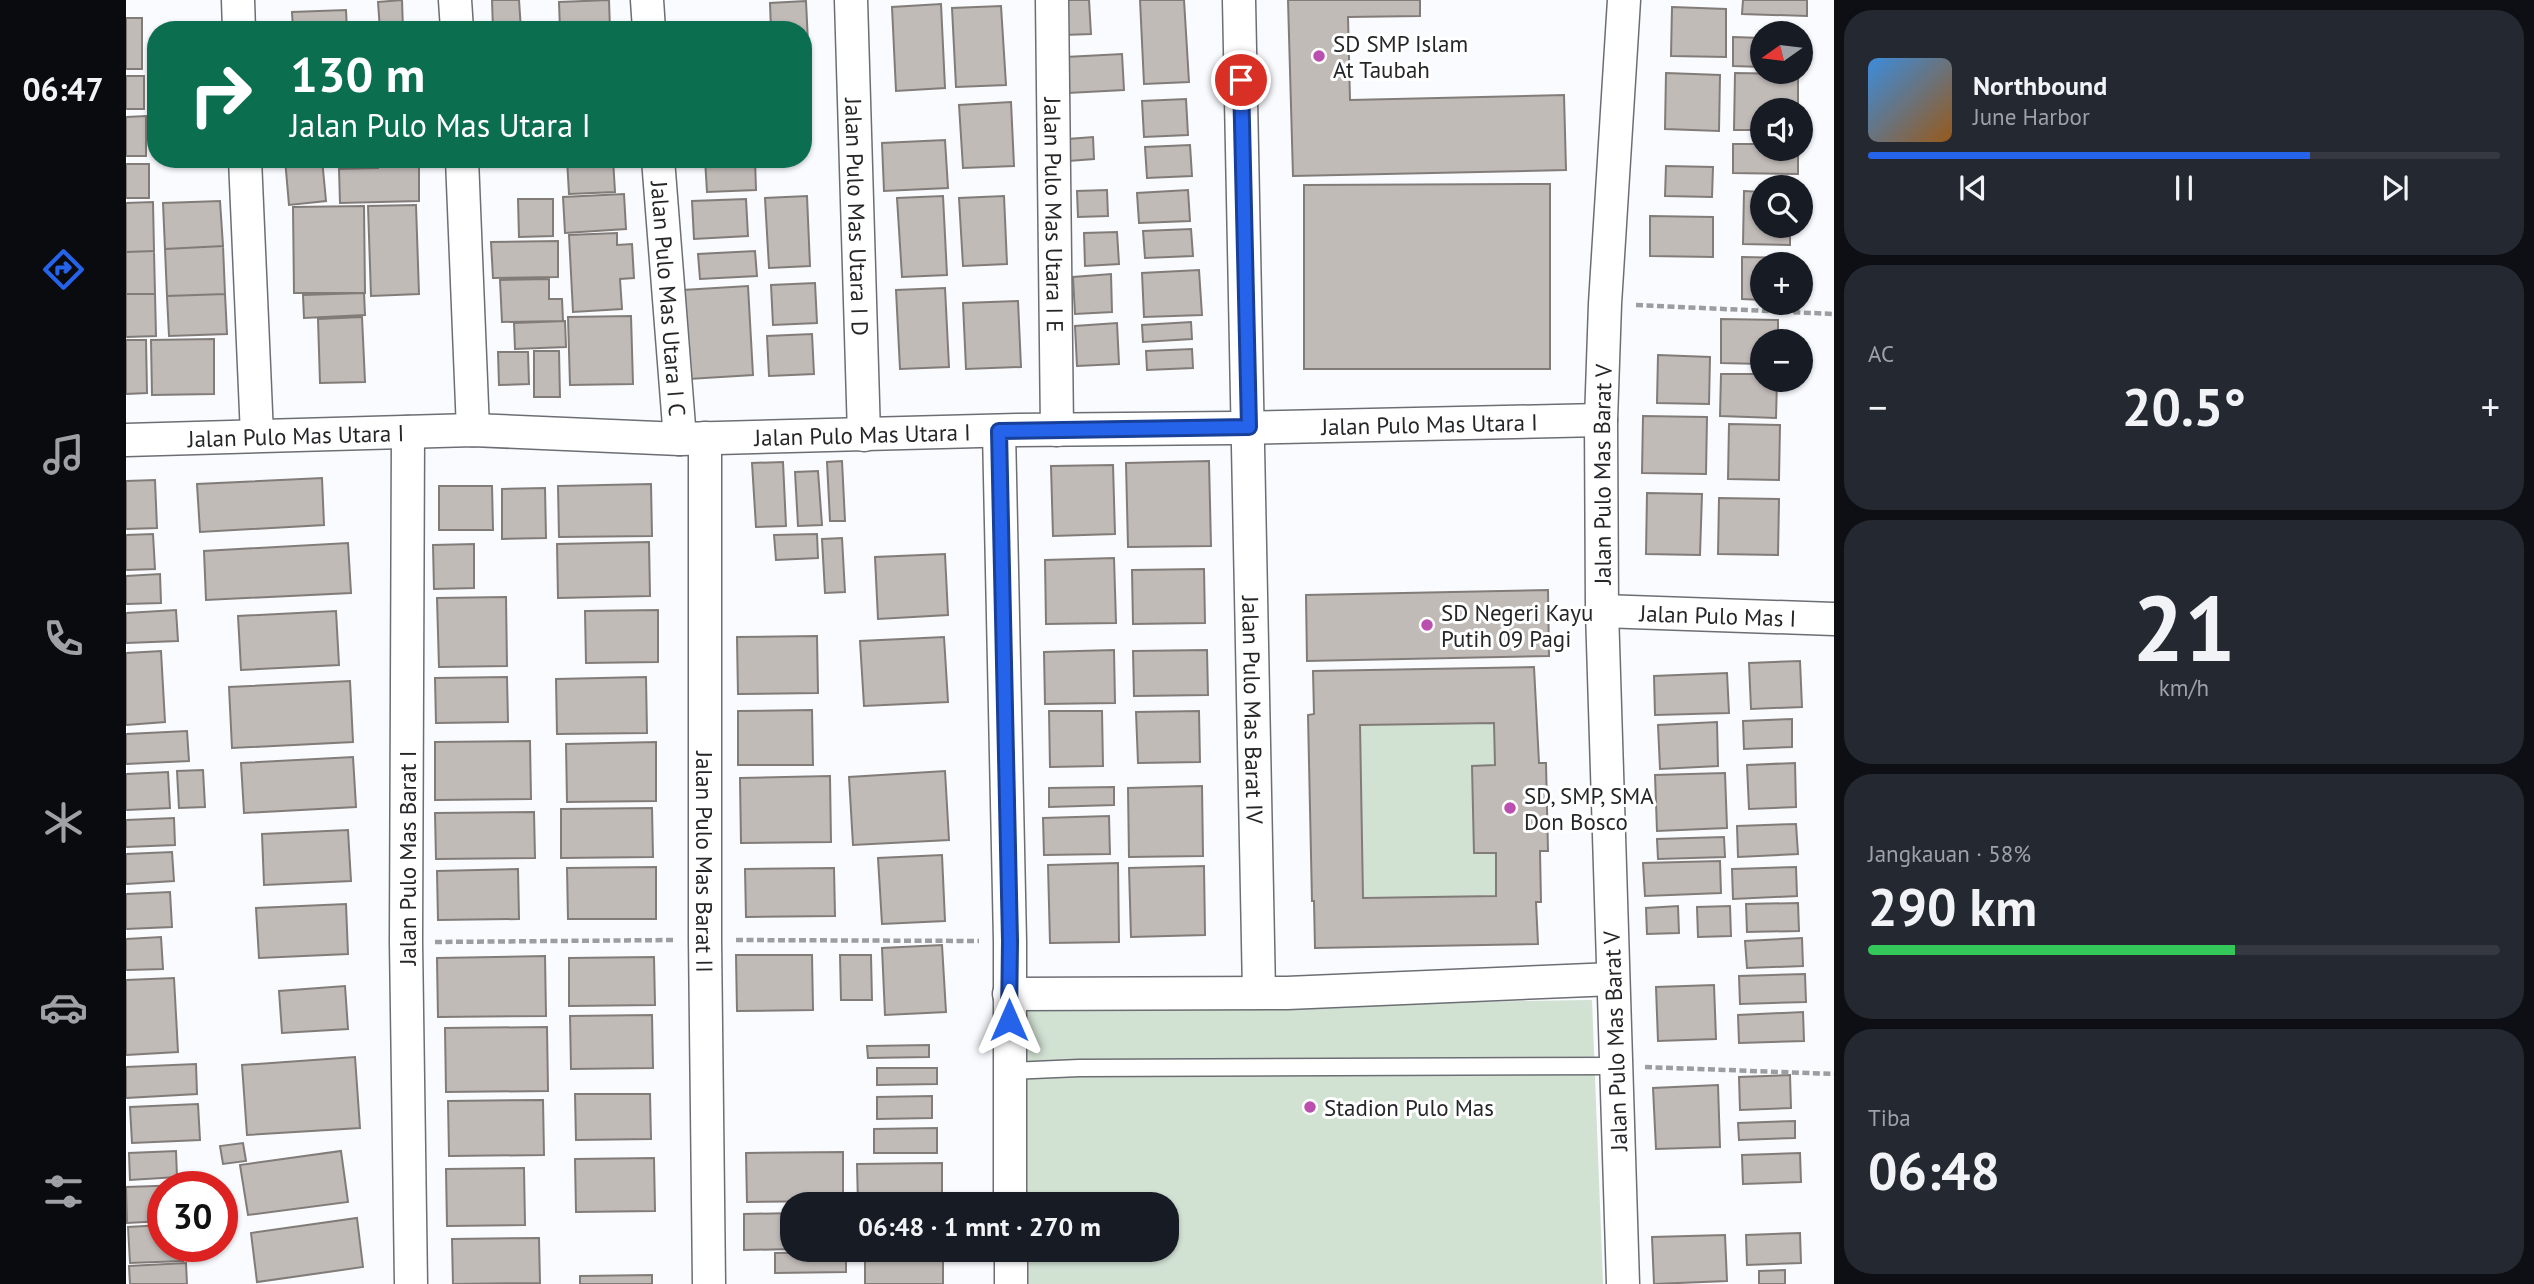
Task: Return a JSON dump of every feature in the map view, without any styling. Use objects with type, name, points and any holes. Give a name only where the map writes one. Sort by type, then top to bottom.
[{"type":"street","points":[[238,0],[239,21]]},
{"type":"street","points":[[455,0],[456,21]]},
{"type":"street","points":[[647,0],[648,21]]},
{"type":"street","name":"Jalan Pulo Mas Utara I D","points":[[851,0],[864,435]]},
{"type":"street","name":"Jalan Pulo Mas Utara I E","points":[[1052,0],[1057,430]]},
{"type":"street","name":"Jalan Pulo Mas Barat IV","points":[[1239,0],[1259,992]]},
{"type":"street","name":"Jalan Pulo Mas Barat V","points":[[1623,1284],[1602,611],[1601,420],[1605,304],[1624,0]]},
{"type":"street","points":[[245,168],[257,435]]},
{"type":"street","points":[[462,168],[473,430]]},
{"type":"street","name":"Jalan Pulo Mas Utara I C","points":[[659,168],[692,439]]},
{"type":"street","name":"Jalan Pulo Mas Utara I","points":[[126,440],[473,430],[692,439],[1601,420]]},
{"type":"street","points":[[999,431],[1010,941],[1010,1192]]},
{"type":"street","name":"Jalan Pulo Mas Barat I","points":[[408,432],[406,942],[411,1284]]},
{"type":"street","name":"Jalan Pulo Mas Barat II","points":[[692,439],[705,940],[709,1284]]},
{"type":"street","name":"Jalan Pulo Mas I","points":[[1602,611],[1834,619]]},
{"type":"street","points":[[1009,994],[1259,992],[1613,979]]},
{"type":"street","points":[[1011,1262],[1011,1284]]},
{"type":"lane","points":[[1010,1072],[1079,1068],[1616,1066]]},
{"type":"path","points":[[1605,304],[1834,314]]},
{"type":"path","points":[[406,942],[1010,941]]},
{"type":"path","points":[[1616,1066],[1834,1074]]},
{"type":"green space","points":[[1494,723],[1495,765],[1472,766],[1474,853],[1496,853],[1496,896],[1363,898],[1360,725]]},
{"type":"green space","name":"Stadion Pulo Mas","points":[[1592,1000],[1603,1284],[1028,1284],[1027,1262],[1179,1262],[1179,1192],[1026,1192],[1023,1009]]},
{"type":"building","points":[[402,0],[403,21],[379,21],[378,2]]},
{"type":"building","points":[[492,0],[519,0],[520,21],[493,21]]},
{"type":"building","points":[[609,0],[610,21],[560,21],[559,2]]},
{"type":"building","points":[[1062,0],[1089,0],[1091,34],[1064,35]]},
{"type":"building","points":[[1140,0],[1184,0],[1189,82],[1144,84]]},
{"type":"building","name":"SD SMP Islam At Taubah","points":[[1288,0],[1420,0],[1420,16],[1348,17],[1350,100],[1564,95],[1566,170],[1293,176]]},
{"type":"building","points":[[1743,0],[1807,0],[1807,16],[1742,14]]},
{"type":"building","points":[[806,1],[807,21],[771,21],[770,3]]},
{"type":"building","points":[[941,4],[945,88],[896,91],[892,7]]},
{"type":"building","points":[[1001,6],[1006,85],[956,87],[952,8]]},
{"type":"building","points":[[1672,7],[1726,9],[1726,57],[1671,56]]},
{"type":"building","points":[[346,10],[347,21],[292,21],[292,12]]},
{"type":"building","points":[[126,18],[142,18],[142,69],[126,69]]},
{"type":"building","points":[[1733,37],[1750,38],[1750,67],[1733,66]]},
{"type":"building","points":[[1122,54],[1124,90],[1068,93],[1066,57]]},
{"type":"building","points":[[1666,73],[1720,75],[1719,131],[1665,129]]},
{"type":"building","points":[[1735,73],[1750,73],[1750,84],[1798,84],[1798,98],[1750,98],[1750,130],[1734,130]]},
{"type":"building","points":[[126,76],[144,76],[144,109],[126,109]]},
{"type":"building","points":[[1186,99],[1188,135],[1144,137],[1142,101]]},
{"type":"building","points":[[1011,102],[1014,166],[963,168],[959,105]]},
{"type":"building","points":[[146,116],[146,156],[126,156],[126,117]]},
{"type":"building","points":[[1093,137],[1094,159],[1069,161],[1068,139]]},
{"type":"building","points":[[945,140],[948,188],[884,191],[882,143]]},
{"type":"building","points":[[1733,144],[1750,144],[1750,161],[1798,161],[1798,174],[1733,173]]},
{"type":"building","points":[[1190,145],[1192,176],[1147,178],[1145,147]]},
{"type":"building","points":[[126,164],[147,164],[149,198],[126,198]]},
{"type":"building","points":[[1666,166],[1713,167],[1712,197],[1665,196]]},
{"type":"building","points":[[286,168],[323,168],[326,201],[289,205]]},
{"type":"building","points":[[419,168],[419,201],[340,203],[339,169]]},
{"type":"building","points":[[568,168],[614,168],[615,192],[569,194]]},
{"type":"building","points":[[706,168],[755,168],[756,190],[707,192]]},
{"type":"building","points":[[1550,184],[1550,369],[1304,369],[1304,185]]},
{"type":"building","points":[[1107,190],[1108,216],[1078,217],[1077,191]]},
{"type":"building","points":[[1188,190],[1190,221],[1139,223],[1137,193]]},
{"type":"building","points":[[1744,191],[1750,191],[1750,238],[1790,238],[1790,245],[1743,244]]},
{"type":"building","points":[[624,194],[626,229],[565,233],[563,197]]},
{"type":"building","points":[[807,196],[810,266],[769,268],[765,198]]},
{"type":"building","points":[[943,196],[947,275],[902,277],[897,198]]},
{"type":"building","points":[[1004,196],[1007,264],[963,266],[959,198]]},
{"type":"building","points":[[518,199],[553,199],[553,236],[519,237]]},
{"type":"building","points":[[746,199],[748,236],[694,239],[692,201]]},
{"type":"building","points":[[220,201],[223,246],[165,249],[163,203]]},
{"type":"building","points":[[153,202],[154,251],[126,252],[126,203]]},
{"type":"building","points":[[416,205],[419,294],[371,296],[368,206]]},
{"type":"building","points":[[364,206],[365,293],[294,293],[293,207]]},
{"type":"building","points":[[1650,216],[1713,217],[1713,257],[1650,256]]},
{"type":"building","points":[[1191,229],[1193,256],[1145,258],[1143,231]]},
{"type":"building","points":[[1117,232],[1119,264],[1085,266],[1084,233]]},
{"type":"building","points":[[617,233],[617,245],[632,244],[634,278],[620,279],[622,309],[573,312],[569,235]]},
{"type":"building","points":[[558,241],[558,277],[493,278],[491,242]]},
{"type":"building","points":[[223,246],[225,294],[167,296],[165,249]]},
{"type":"building","points":[[154,251],[155,294],[126,294],[126,252]]},
{"type":"building","points":[[755,251],[757,276],[700,279],[698,254]]},
{"type":"building","points":[[1742,257],[1750,257],[1750,299],[1742,299]]},
{"type":"building","points":[[1199,270],[1202,315],[1144,317],[1142,273]]},
{"type":"building","points":[[1111,274],[1112,312],[1075,314],[1073,277]]},
{"type":"building","points":[[549,279],[549,299],[562,299],[563,321],[502,322],[500,280]]},
{"type":"building","points":[[815,283],[817,323],[773,325],[771,285]]},
{"type":"building","points":[[748,286],[753,375],[689,379],[683,290]]},
{"type":"building","points":[[945,288],[949,367],[900,369],[896,290]]},
{"type":"building","points":[[364,293],[365,315],[304,318],[303,295]]},
{"type":"building","points":[[126,294],[155,294],[156,336],[126,337]]},
{"type":"building","points":[[225,294],[227,334],[169,336],[167,296]]},
{"type":"building","points":[[1018,301],[1021,367],[966,369],[963,303]]},
{"type":"building","points":[[631,316],[633,384],[570,385],[568,317]]},
{"type":"building","points":[[362,317],[365,382],[320,383],[318,319]]},
{"type":"building","points":[[1721,319],[1778,320],[1778,329],[1750,329],[1750,364],[1721,363]]},
{"type":"building","points":[[565,321],[566,347],[515,349],[514,323]]},
{"type":"building","points":[[1191,322],[1192,339],[1143,342],[1142,325]]},
{"type":"building","points":[[1117,323],[1119,364],[1077,366],[1075,326]]},
{"type":"building","points":[[812,334],[814,374],[769,376],[767,336]]},
{"type":"building","points":[[214,339],[214,394],[152,395],[151,340]]},
{"type":"building","points":[[126,340],[146,340],[147,393],[126,394]]},
{"type":"building","points":[[1192,349],[1193,368],[1147,370],[1146,351]]},
{"type":"building","points":[[534,351],[559,351],[560,397],[534,397]]},
{"type":"building","points":[[498,352],[528,352],[529,384],[499,385]]},
{"type":"building","points":[[1658,355],[1710,357],[1709,404],[1657,403]]},
{"type":"building","points":[[1721,374],[1750,374],[1750,392],[1777,392],[1776,418],[1720,416]]},
{"type":"building","points":[[1643,416],[1707,417],[1706,474],[1642,473]]},
{"type":"building","points":[[1729,424],[1780,425],[1779,480],[1728,479]]},
{"type":"building","points":[[842,461],[845,521],[830,521],[827,462]]},
{"type":"building","points":[[1209,461],[1211,546],[1128,547],[1126,463]]},
{"type":"building","points":[[783,462],[786,526],[756,527],[752,463]]},
{"type":"building","points":[[1113,465],[1115,534],[1053,536],[1051,466]]},
{"type":"building","points":[[818,471],[822,525],[798,526],[795,472]]},
{"type":"building","points":[[322,478],[324,525],[200,532],[197,484]]},
{"type":"building","points":[[155,480],[157,528],[126,529],[126,481]]},
{"type":"building","points":[[651,484],[652,536],[559,537],[558,486]]},
{"type":"building","points":[[439,486],[492,486],[493,530],[439,530]]},
{"type":"building","points":[[545,488],[546,538],[502,539],[502,489]]},
{"type":"building","points":[[1647,493],[1702,494],[1700,555],[1646,554]]},
{"type":"building","points":[[1719,498],[1779,499],[1778,555],[1718,554]]},
{"type":"building","points":[[153,534],[155,569],[126,570],[126,535]]},
{"type":"building","points":[[817,534],[818,558],[776,560],[774,535]]},
{"type":"building","points":[[842,538],[845,592],[825,593],[822,539]]},
{"type":"building","points":[[649,542],[650,596],[558,598],[557,544]]},
{"type":"building","points":[[348,543],[351,593],[206,600],[204,551]]},
{"type":"building","points":[[474,544],[474,588],[434,589],[433,545]]},
{"type":"building","points":[[945,554],[948,615],[878,619],[875,557]]},
{"type":"building","points":[[1114,558],[1116,623],[1046,624],[1045,560]]},
{"type":"building","points":[[1204,569],[1205,623],[1133,624],[1132,570]]},
{"type":"building","points":[[160,574],[161,603],[126,604],[126,576]]},
{"type":"building","name":"SD Negeri Kayu Putih 09 Pagi","points":[[1548,590],[1549,656],[1307,661],[1306,595]]},
{"type":"building","points":[[506,597],[507,666],[439,667],[437,598]]},
{"type":"building","points":[[176,610],[178,641],[126,643],[126,613]]},
{"type":"building","points":[[658,610],[658,662],[586,663],[585,611]]},
{"type":"building","points":[[336,611],[339,665],[241,670],[238,616]]},
{"type":"building","points":[[817,636],[818,693],[738,694],[737,637]]},
{"type":"building","points":[[944,637],[948,702],[864,706],[860,641]]},
{"type":"building","points":[[1114,650],[1115,703],[1045,704],[1044,652]]},
{"type":"building","points":[[1207,650],[1208,695],[1134,696],[1133,651]]},
{"type":"building","points":[[161,651],[165,722],[126,725],[126,653]]},
{"type":"building","points":[[1800,661],[1802,707],[1751,709],[1749,663]]},
{"type":"building","name":"SD, SMP, SMA Don Bosco","points":[[1534,667],[1539,763],[1546,763],[1548,851],[1540,851],[1541,902],[1536,902],[1538,944],[1315,948],[1308,715],[1314,714],[1313,671]],"holes":[[[1494,723],[1495,765],[1472,766],[1474,853],[1496,853],[1496,896],[1363,898],[1360,725]]]},
{"type":"building","points":[[1727,673],[1729,713],[1655,715],[1654,676]]},
{"type":"building","points":[[507,677],[508,722],[436,723],[435,678]]},
{"type":"building","points":[[646,677],[647,733],[557,734],[556,679]]},
{"type":"building","points":[[350,681],[353,742],[232,748],[229,687]]},
{"type":"building","points":[[812,710],[813,765],[738,765],[738,711]]},
{"type":"building","points":[[1049,711],[1102,711],[1103,766],[1050,767]]},
{"type":"building","points":[[1199,711],[1200,762],[1138,763],[1136,712]]},
{"type":"building","points":[[1792,719],[1792,747],[1744,749],[1743,721]]},
{"type":"building","points":[[1717,722],[1718,766],[1660,769],[1658,725]]},
{"type":"building","points":[[187,731],[189,761],[126,764],[126,734]]},
{"type":"building","points":[[530,741],[531,799],[435,800],[435,742]]},
{"type":"building","points":[[656,742],[656,801],[567,802],[566,744]]},
{"type":"building","points":[[353,757],[356,807],[244,813],[241,763]]},
{"type":"building","points":[[1795,763],[1796,807],[1749,809],[1747,765]]},
{"type":"building","points":[[203,770],[205,807],[179,808],[177,771]]},
{"type":"building","points":[[945,771],[949,840],[853,845],[849,777]]},
{"type":"building","points":[[168,772],[170,808],[126,810],[126,774]]},
{"type":"building","points":[[1725,773],[1727,828],[1657,831],[1655,775]]},
{"type":"building","points":[[830,776],[831,842],[741,843],[740,778]]},
{"type":"building","points":[[1202,786],[1203,856],[1129,857],[1128,788]]},
{"type":"building","points":[[1114,787],[1114,805],[1049,807],[1049,788]]},
{"type":"building","points":[[652,808],[653,857],[561,858],[561,809]]},
{"type":"building","points":[[534,812],[535,858],[436,859],[435,813]]},
{"type":"building","points":[[1109,816],[1110,854],[1044,855],[1043,818]]},
{"type":"building","points":[[174,818],[175,845],[126,847],[126,820]]},
{"type":"building","points":[[1796,824],[1798,854],[1738,857],[1737,826]]},
{"type":"building","points":[[348,830],[351,881],[264,885],[262,834]]},
{"type":"building","points":[[1724,837],[1725,857],[1658,859],[1657,839]]},
{"type":"building","points":[[172,852],[174,881],[126,884],[126,854]]},
{"type":"building","points":[[942,855],[945,921],[882,924],[878,858]]},
{"type":"building","points":[[1720,861],[1721,893],[1645,896],[1643,863]]},
{"type":"building","points":[[1118,863],[1119,942],[1050,943],[1048,865]]},
{"type":"building","points":[[1204,866],[1205,935],[1131,937],[1129,868]]},
{"type":"building","points":[[656,867],[656,919],[568,919],[567,868]]},
{"type":"building","points":[[1796,867],[1797,896],[1733,899],[1732,869]]},
{"type":"building","points":[[834,868],[835,916],[746,917],[745,869]]},
{"type":"building","points":[[518,869],[519,919],[438,920],[437,871]]},
{"type":"building","points":[[170,892],[172,927],[126,929],[126,894]]},
{"type":"building","points":[[1798,903],[1799,931],[1747,932],[1746,904]]},
{"type":"building","points":[[346,904],[348,954],[259,958],[256,908]]},
{"type":"building","points":[[1678,906],[1679,933],[1647,934],[1646,908]]},
{"type":"building","points":[[1730,906],[1731,936],[1698,937],[1697,907]]},
{"type":"building","points":[[161,937],[163,969],[126,970],[126,939]]},
{"type":"building","points":[[1802,938],[1803,966],[1747,968],[1745,941]]},
{"type":"building","points":[[942,945],[946,1012],[885,1015],[882,948]]},
{"type":"building","points":[[736,955],[812,955],[813,1010],[737,1011]]},
{"type":"building","points":[[840,955],[871,955],[872,1000],[841,1000]]},
{"type":"building","points":[[545,956],[546,1016],[438,1017],[437,958]]},
{"type":"building","points":[[654,957],[655,1005],[569,1006],[569,958]]},
{"type":"building","points":[[1805,974],[1806,1002],[1740,1004],[1739,976]]},
{"type":"building","points":[[174,978],[178,1052],[126,1055],[126,980]]},
{"type":"building","points":[[1714,985],[1716,1039],[1658,1041],[1656,987]]},
{"type":"building","points":[[345,986],[348,1029],[282,1033],[279,991]]},
{"type":"building","points":[[1803,1012],[1804,1041],[1739,1043],[1738,1015]]},
{"type":"building","points":[[652,1015],[653,1068],[571,1069],[570,1016]]},
{"type":"building","points":[[547,1027],[548,1091],[446,1092],[445,1028]]},
{"type":"building","points":[[929,1045],[929,1057],[868,1058],[867,1046]]},
{"type":"building","points":[[355,1057],[360,1128],[247,1135],[242,1065]]},
{"type":"building","points":[[196,1064],[197,1094],[126,1098],[126,1067]]},
{"type":"building","points":[[877,1068],[937,1068],[937,1084],[877,1085]]},
{"type":"building","points":[[1790,1075],[1791,1108],[1740,1110],[1739,1077]]},
{"type":"building","points":[[1718,1085],[1720,1147],[1656,1149],[1653,1088]]},
{"type":"building","points":[[575,1094],[650,1094],[651,1139],[576,1140]]},
{"type":"building","points":[[932,1096],[932,1118],[877,1119],[877,1097]]},
{"type":"building","points":[[543,1100],[544,1155],[449,1156],[448,1101]]},
{"type":"building","points":[[198,1104],[200,1140],[132,1143],[130,1107]]},
{"type":"building","points":[[1795,1121],[1795,1138],[1739,1140],[1738,1123]]},
{"type":"building","points":[[937,1128],[937,1153],[874,1153],[874,1129]]},
{"type":"building","points":[[243,1143],[246,1161],[223,1164],[220,1146]]},
{"type":"building","points":[[176,1151],[177,1171],[147,1171],[147,1179],[130,1180],[129,1153]]},
{"type":"building","points":[[341,1151],[348,1202],[248,1215],[240,1165]]},
{"type":"building","points":[[843,1152],[843,1192],[780,1192],[780,1202],[747,1202],[746,1153]]},
{"type":"building","points":[[1800,1153],[1801,1182],[1743,1184],[1742,1155]]},
{"type":"building","points":[[654,1158],[655,1211],[576,1212],[575,1159]]},
{"type":"building","points":[[942,1163],[942,1192],[858,1192],[857,1164]]},
{"type":"building","points":[[524,1168],[525,1225],[447,1226],[446,1169]]},
{"type":"building","points":[[147,1186],[147,1222],[127,1223],[126,1187]]},
{"type":"building","points":[[780,1213],[780,1249],[744,1250],[744,1214]]},
{"type":"building","points":[[357,1218],[363,1267],[257,1282],[251,1233]]},
{"type":"building","points":[[147,1226],[147,1262],[156,1262],[130,1263],[128,1227]]},
{"type":"building","points":[[1800,1233],[1801,1263],[1747,1265],[1746,1235]]},
{"type":"building","points":[[1725,1235],[1727,1281],[1654,1284],[1652,1237]]},
{"type":"building","points":[[539,1238],[540,1283],[453,1284],[452,1239]]},
{"type":"building","points":[[775,1253],[780,1253],[780,1262],[846,1262],[846,1272],[775,1273]]},
{"type":"building","points":[[865,1262],[943,1262],[943,1284],[865,1284]]},
{"type":"building","points":[[186,1263],[187,1284],[130,1284],[129,1266]]},
{"type":"building","points":[[1785,1270],[1785,1284],[1759,1284],[1759,1271]]},
{"type":"building","points":[[652,1275],[652,1284],[580,1284],[580,1276]]},
{"type":"place","name":"SD SMP Islam At Taubah","points":[[1319,56]]},
{"type":"place","name":"SD Negeri Kayu Putih 09 Pagi","points":[[1427,625]]},
{"type":"place","name":"SD, SMP, SMA Don Bosco","points":[[1510,808]]},
{"type":"place","name":"Stadion Pulo Mas","points":[[1310,1107]]},
{"type":"route","points":[[1009,1020],[1010,941],[999,431],[1249,427],[1241,80]]}]
